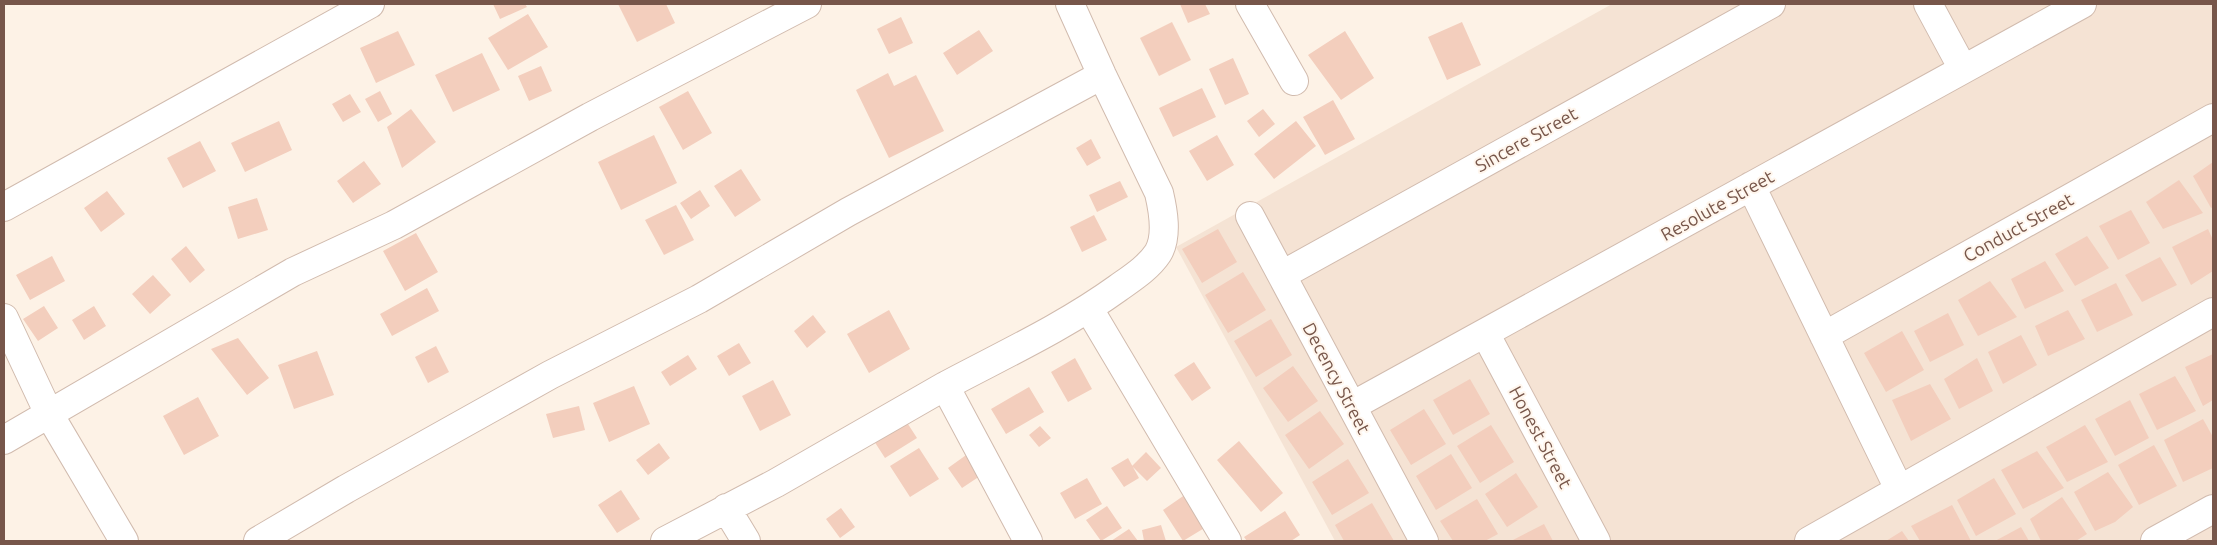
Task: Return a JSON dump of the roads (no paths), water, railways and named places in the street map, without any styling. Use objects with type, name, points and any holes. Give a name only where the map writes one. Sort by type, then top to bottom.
[{"type":"street","points":[[4,207],[370,4]]},
{"type":"street","points":[[4,440],[293,272],[394,225],[590,117],[807,4]]},
{"type":"street","points":[[665,541],[776,483],[945,386],[1089,309],[1144,270],[1159,252],[1164,214],[1159,193],[1070,4]]},
{"type":"street","points":[[1250,4],[1294,81]]},
{"type":"street","name":"Sincere Street","points":[[1282,275],[1771,4]]},
{"type":"street","points":[[1928,4],[1963,70]]},
{"type":"street","name":"Resolute Street","points":[[1352,406],[2082,4]]},
{"type":"street","points":[[258,541],[346,488],[550,375],[699,298],[848,212],[1102,75]]},
{"type":"street","name":"Conduct Street","points":[[1824,336],[2213,118]]},
{"type":"street","points":[[1751,186],[1899,489]]},
{"type":"street","name":"Decency Street","points":[[1250,216],[1424,541]]},
{"type":"street","points":[[1089,309],[1227,541]]},
{"type":"street","points":[[1809,541],[2213,312]]},
{"type":"street","points":[[4,318],[49,414],[124,541]]},
{"type":"street","name":"Honest Street","points":[[1486,333],[1596,541]]},
{"type":"street","points":[[945,386],[1028,541]]},
{"type":"street","points":[[726,508],[746,541]]},
{"type":"street","points":[[2155,541],[2213,509]]}]
